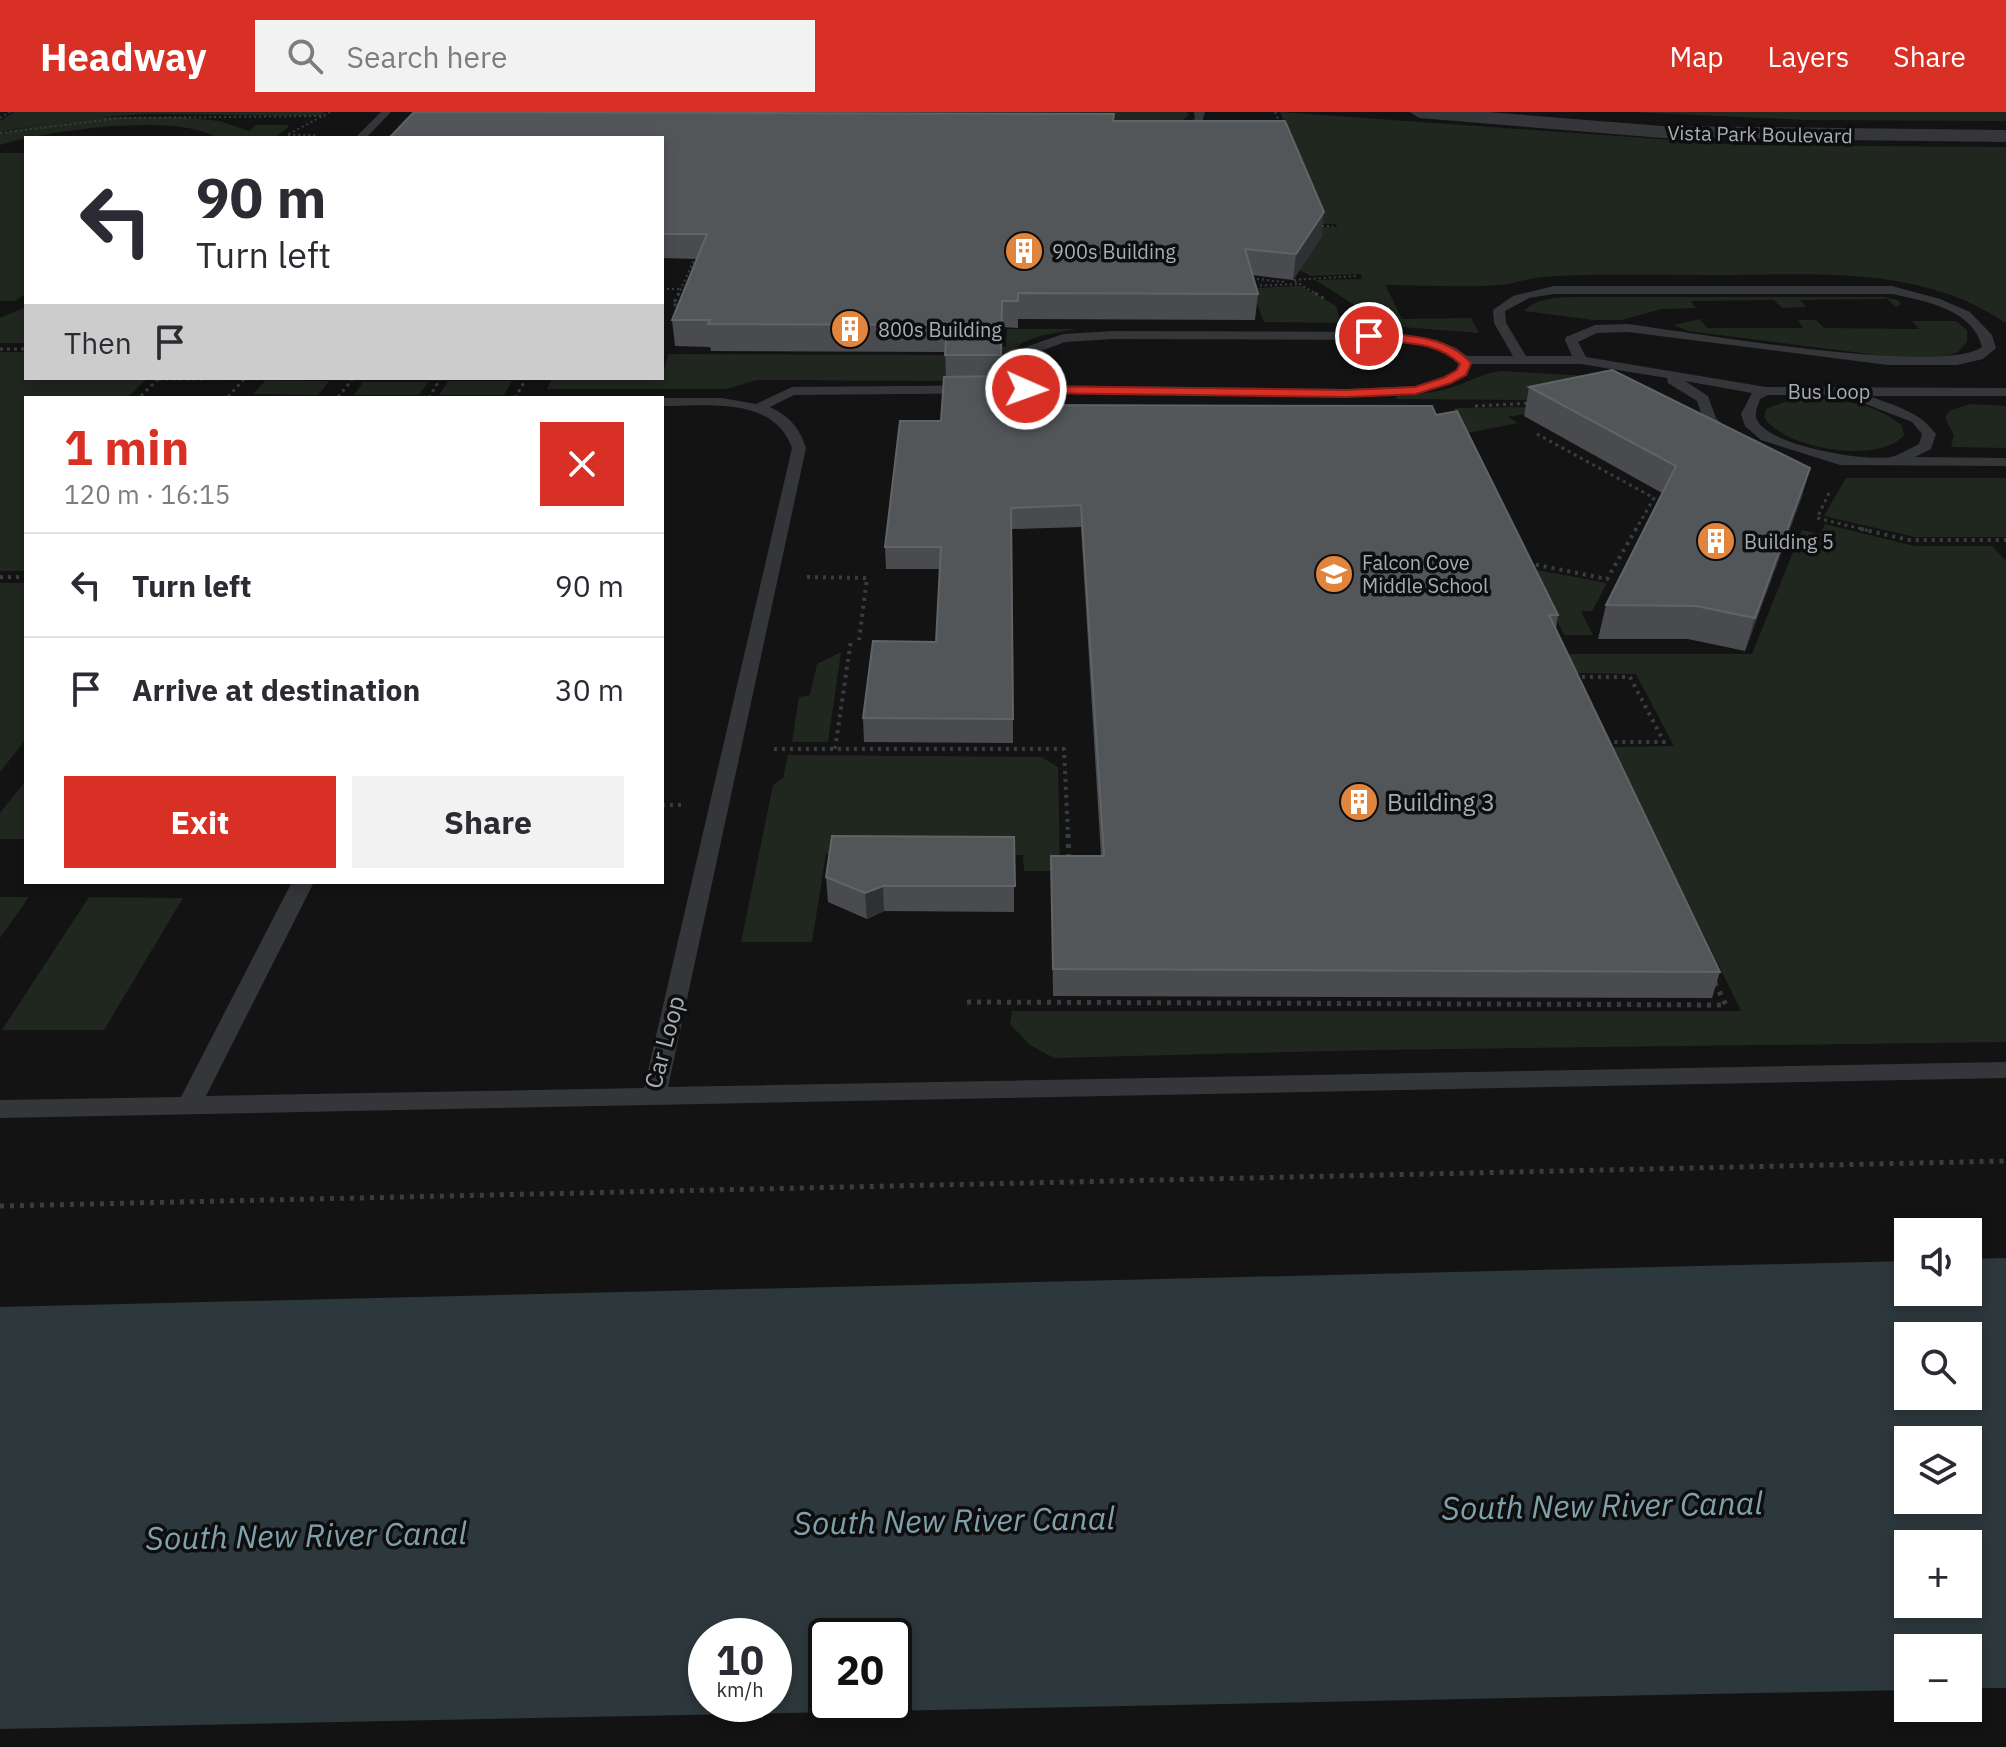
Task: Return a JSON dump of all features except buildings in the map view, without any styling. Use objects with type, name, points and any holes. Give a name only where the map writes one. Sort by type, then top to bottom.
[{"type":"street","name":"Vista Park Boulevard","points":[[1419,112],[1662,132],[2006,136]]},
{"type":"street","name":"Vista Park Boulevard","points":[[1530,112],[1821,126],[2006,127]]},
{"type":"lane","points":[[362,136],[386,112]]},
{"type":"lane","points":[[1162,129],[1199,121],[1202,114],[1199,112]]},
{"type":"lane","points":[[1521,358],[1500,323],[1499,310],[1509,301],[1525,295],[1554,290],[1892,290],[1923,297],[1961,313],[1978,324],[1988,337],[1989,348]]},
{"type":"lane","points":[[1581,360],[1571,340],[1580,334],[1628,328],[1827,355],[1915,362],[1957,361],[1978,356],[1989,348],[2006,345]]},
{"type":"lane","points":[[1026,389],[1023,372],[1028,351],[1063,338],[1114,335],[1392,336],[1433,344],[1464,360],[1581,360],[1766,391]]},
{"type":"lane","points":[[760,407],[792,391],[1026,389],[1332,393],[1416,390],[1433,386],[1462,372],[1466,363],[1464,360]]},
{"type":"lane","points":[[1656,373],[1689,388],[1703,399],[1709,419],[1717,429],[1747,446],[1779,455],[1840,461]]},
{"type":"lane","name":"Bus Loop","points":[[2006,393],[1766,391],[1754,397],[1748,414],[1750,423],[1766,437],[1840,461],[2006,462]]},
{"type":"lane","points":[[1830,392],[1876,401],[1917,419],[1929,434],[1926,446],[1910,455],[1884,461]]},
{"type":"lane","points":[[1917,419],[1945,402],[2006,393]]},
{"type":"lane","name":"Car Loop","points":[[0,1109],[654,1097],[799,448],[797,432],[785,418],[760,407],[664,402]]},
{"type":"lane","points":[[189,1105],[302,884]]},
{"type":"lane","points":[[654,1097],[2006,1070]]},
{"type":"path","points":[[0,118],[10,112]]},
{"type":"path","points":[[315,136],[287,135],[300,124],[330,112]]},
{"type":"path","points":[[1275,112],[1281,125]]},
{"type":"path","points":[[0,133],[58,122],[112,117],[325,116]]},
{"type":"path","points":[[1308,226],[1333,226]]},
{"type":"path","points":[[673,305],[697,255]]},
{"type":"path","points":[[1246,275],[1243,278],[1301,284]]},
{"type":"path","points":[[1337,306],[1293,280],[1356,276]]},
{"type":"path","points":[[1250,286],[1301,284]]},
{"type":"path","points":[[664,289],[680,289]]},
{"type":"path","points":[[664,305],[686,305]]},
{"type":"path","points":[[0,349],[24,349]]},
{"type":"path","points":[[141,396],[157,380]]},
{"type":"path","points":[[229,396],[243,380]]},
{"type":"path","points":[[1529,575],[1523,562],[1607,579],[1654,498],[1537,434]]},
{"type":"path","points":[[1834,481],[1817,518],[1909,540],[2003,540],[2006,547]]},
{"type":"path","points":[[0,577],[24,577]]},
{"type":"path","points":[[806,577],[867,578],[859,640]]},
{"type":"path","points":[[835,749],[851,640]]},
{"type":"path","points":[[1568,670],[1578,690]]},
{"type":"path","points":[[1572,677],[1630,677],[1664,742],[1603,742]]},
{"type":"path","points":[[1596,729],[1609,756]]},
{"type":"path","points":[[774,749],[1064,749],[1069,870]]},
{"type":"path","points":[[967,1002],[1726,1005],[1713,977]]},
{"type":"path","points":[[0,1206],[2006,1161]]},
{"type":"shaded area","points":[[14,112],[324,112],[320,116],[146,114],[99,117],[182,117],[219,121],[249,131],[256,125],[290,125],[277,136],[212,136],[173,126],[111,126],[24,136],[24,139],[0,145],[0,133],[48,123],[0,132],[0,121]]},
{"type":"shaded area","points":[[833,112],[1186,112],[1189,115],[1180,123],[855,119],[831,115]]},
{"type":"shaded area","points":[[1280,112],[1744,145],[2006,147],[2006,323],[1972,304],[1901,282],[1788,274],[1584,275],[1542,277],[1486,286],[1385,285],[1402,319],[1471,318],[1479,333],[1363,324],[1356,306],[1315,280],[1362,279],[1361,274],[1311,276],[1299,270],[1313,249],[1290,228],[1337,227],[1336,224],[1294,224],[1321,206]]},
{"type":"shaded area","points":[[1632,112],[2006,112],[2006,121],[1807,120]]},
{"type":"shaded area","points":[[0,153],[24,153],[24,295],[16,301],[0,301]]},
{"type":"shaded area","points":[[1301,286],[1336,306],[1341,323],[1264,322],[1256,301],[1028,297]]},
{"type":"shaded area","points":[[1572,297],[1883,297],[1898,300],[1901,304],[1896,307],[1887,299],[1800,300],[1806,307],[1782,308],[1774,300],[1691,301],[1696,308],[1661,309],[1622,320],[1593,320],[1524,311],[1540,301]]},
{"type":"shaded area","points":[[24,308],[24,343],[0,343],[0,318]]},
{"type":"shaded area","points":[[1700,319],[1707,328],[1803,328],[1798,320],[1816,320],[1824,328],[1919,329],[1912,321],[1956,321],[1967,330],[1967,342],[1958,352],[1940,358],[1893,357],[1688,331],[1674,325]]},
{"type":"shaded area","points":[[1007,329],[1076,329],[1022,343],[993,371],[953,381],[756,380],[727,389],[547,389],[552,380],[664,380],[668,354],[953,355],[954,347],[1006,347]]},
{"type":"shaded area","points":[[0,352],[24,352],[24,380],[145,380],[129,396],[24,396],[24,571],[0,571]]},
{"type":"shaded area","points":[[1502,371],[1623,378],[1529,400],[1397,399],[1396,396],[1446,389]]},
{"type":"shaded area","points":[[265,381],[329,381],[318,395],[253,394]]},
{"type":"shaded area","points":[[448,381],[512,381],[504,395],[439,395]]},
{"type":"shaded area","points":[[363,382],[428,382],[419,395],[354,395]]},
{"type":"shaded area","points":[[1812,398],[1871,408],[1902,426],[1904,435],[1892,444],[1875,449],[1832,449],[1791,438],[1774,428],[1764,417],[1766,409],[1792,399]]},
{"type":"shaded area","points":[[1970,404],[2006,406],[2006,448],[1951,447],[1954,435],[1945,418],[1949,411]]},
{"type":"shaded area","points":[[1532,407],[1538,411],[1508,417],[1518,423],[1468,433],[1454,408]]},
{"type":"shaded area","points":[[1846,478],[2006,478],[2006,537],[1915,537],[1824,516]]},
{"type":"shaded area","points":[[1825,524],[1914,546],[1992,546],[2006,561],[2006,1042],[1375,1050],[1054,1058],[1030,1045],[1010,1024],[1012,1011],[1741,1011],[1612,747],[1674,746],[1636,674],[1576,673],[1567,654],[1752,654],[1802,530],[1820,534]]},
{"type":"shaded area","points":[[1531,569],[1607,583],[1592,611],[1581,611],[1593,635],[1564,635]]},
{"type":"shaded area","points":[[0,583],[24,583],[24,742],[0,772]]},
{"type":"shaded area","points":[[841,652],[828,742],[792,742],[799,697],[810,695],[817,664]]},
{"type":"shaded area","points":[[788,755],[1041,757],[1058,767],[1060,871],[1024,871],[1023,855],[826,854],[812,942],[741,942],[773,785],[783,778]]},
{"type":"shaded area","points":[[24,783],[24,839],[0,839],[0,813]]},
{"type":"shaded area","points":[[0,897],[29,897],[0,938]]},
{"type":"shaded area","points":[[89,897],[183,898],[104,1030],[2,1030]]},
{"type":"water","name":"South New River Canal","points":[[2006,1258],[2006,1688],[1982,1688],[1982,1634],[1894,1634],[1894,1690],[912,1710],[912,1618],[808,1618],[808,1712],[792,1713],[792,1618],[688,1618],[688,1715],[0,1729],[0,1307],[1894,1261],[1894,1306],[1982,1306],[1982,1259]]},
{"type":"place","name":"900s Building","points":[[1024,251]]},
{"type":"place","name":"800s Building","points":[[850,329]]},
{"type":"place","name":"Building 5","points":[[1716,541]]},
{"type":"place","name":"Falcon Cove Middle School","points":[[1334,574]]},
{"type":"place","name":"Building 3","points":[[1359,802]]},
{"type":"route","points":[[1026,389],[1347,393],[1416,390],[1433,386],[1462,372],[1466,363],[1455,353],[1418,339],[1369,336]]}]
